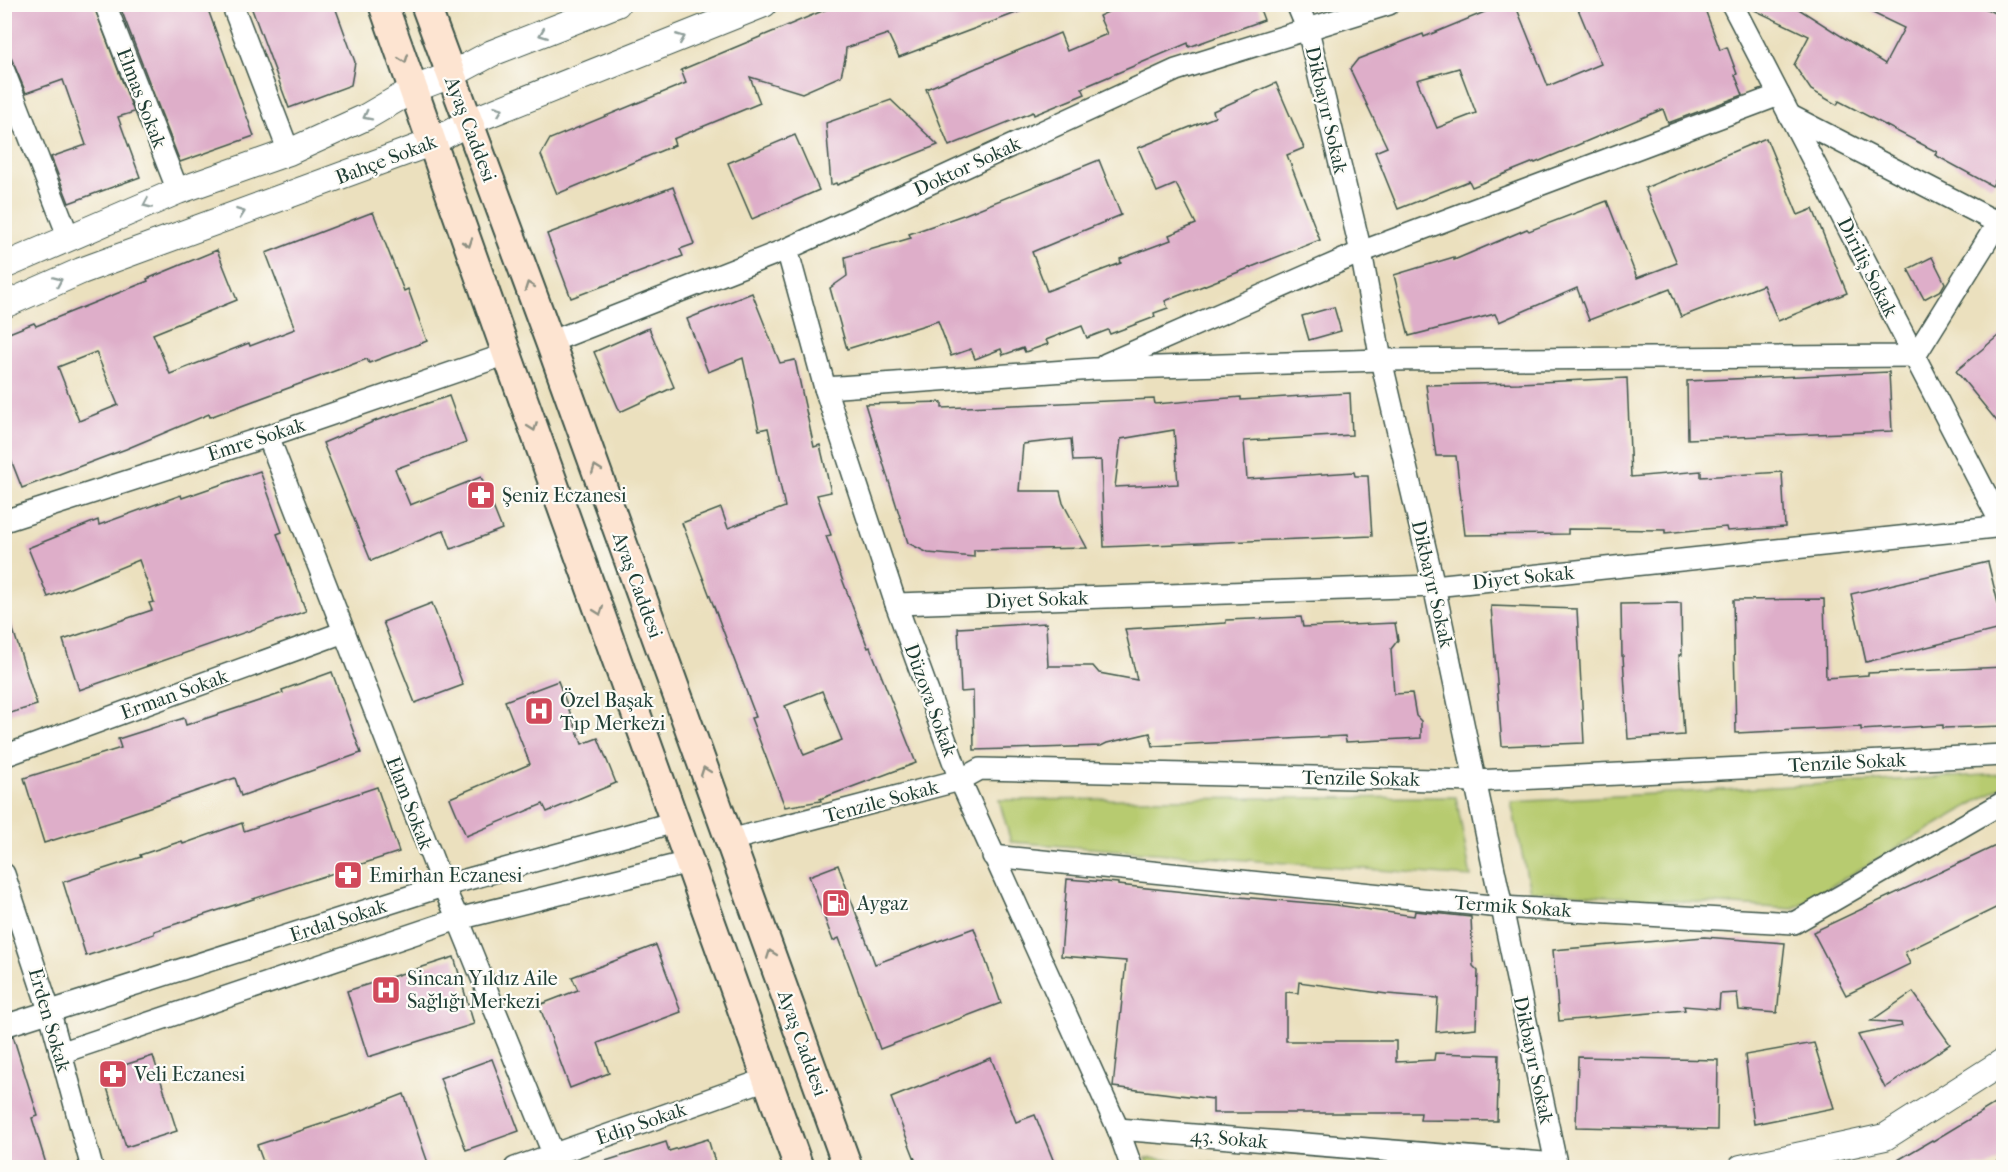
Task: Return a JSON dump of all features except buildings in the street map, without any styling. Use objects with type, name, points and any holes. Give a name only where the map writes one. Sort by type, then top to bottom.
[{"type":"main road","name":"Ayaş Caddesi","points":[[384,4],[799,1167]]},
{"type":"main road","name":"Ayaş Caddesi","points":[[425,4],[550,342],[848,1167]]},
{"type":"street","name":"Elmas Sokak","points":[[105,4],[178,191]]},
{"type":"street","points":[[232,4],[289,152]]},
{"type":"street","points":[[4,266],[178,191],[289,152],[366,117],[414,89],[451,75],[492,53],[617,4]]},
{"type":"street","name":"Bahçe Sokak","points":[[4,304],[81,271],[433,142],[469,122],[764,4]]},
{"type":"street","name":"Dikbayır Sokak","points":[[1297,4],[1308,30],[1361,252],[1381,360],[1434,586],[1557,1166]]},
{"type":"street","name":"Doktor Sokak","points":[[550,342],[787,249],[1176,70],[1389,4]]},
{"type":"street","name":"Diriliş Sokak","points":[[1732,4],[2003,527]]},
{"type":"street","points":[[4,71],[69,238]]},
{"type":"street","points":[[1094,369],[1361,252],[1779,95]]},
{"type":"street","points":[[825,388],[1094,369],[1381,360],[1915,356],[2001,221],[1789,115]]},
{"type":"street","name":"Düzova Sokak","points":[[787,249],[825,388],[896,604],[960,780],[1118,1129],[1132,1167]]},
{"type":"street","name":"Emre Sokak","points":[[4,521],[268,436],[507,354]]},
{"type":"street","name":"Elam Sokak","points":[[268,436],[443,886],[556,1161]]},
{"type":"street","name":"Diyet Sokak","points":[[896,604],[1434,586],[2003,527]]},
{"type":"street","name":"Erman Sokak","points":[[4,756],[344,632]]},
{"type":"street","name":"Tenzile Sokak","points":[[730,840],[960,780],[980,769],[1475,781],[2004,755]]},
{"type":"street","name":"Termik Sokak","points":[[993,856],[1501,907],[1794,923],[2004,802]]},
{"type":"street","name":"Erdal Sokak","points":[[4,1026],[443,886],[675,822]]},
{"type":"street","points":[[60,1053],[458,919],[689,862]]},
{"type":"street","name":"Erden Sokak","points":[[4,874],[50,1013],[92,1167]]},
{"type":"street","points":[[1741,1167],[1884,1137],[2004,1061]]},
{"type":"street","name":"Edip Sokak","points":[[515,1167],[556,1161],[767,1079]]},
{"type":"street","name":"43. Sokak","points":[[1118,1129],[1557,1166]]},
{"type":"green space","points":[[2003,774],[2003,786],[1792,909],[1530,891],[1511,802]]},
{"type":"green space","points":[[1456,797],[1471,877],[1011,842],[999,800]]},
{"type":"green space","points":[[1146,1158],[1261,1167],[1150,1167]]},
{"type":"place","name":"Şeniz Eczanesi","points":[[481,495]]},
{"type":"place","name":"Özel Başak Tıp Merkezi","points":[[539,711]]},
{"type":"place","name":"Emirhan Eczanesi","points":[[348,875]]},
{"type":"place","name":"Aygaz","points":[[836,903]]},
{"type":"place","name":"Sincan Yıldız Aile Sağlığı Merkezi","points":[[386,990]]},
{"type":"place","name":"Veli Eczanesi","points":[[113,1074]]}]
